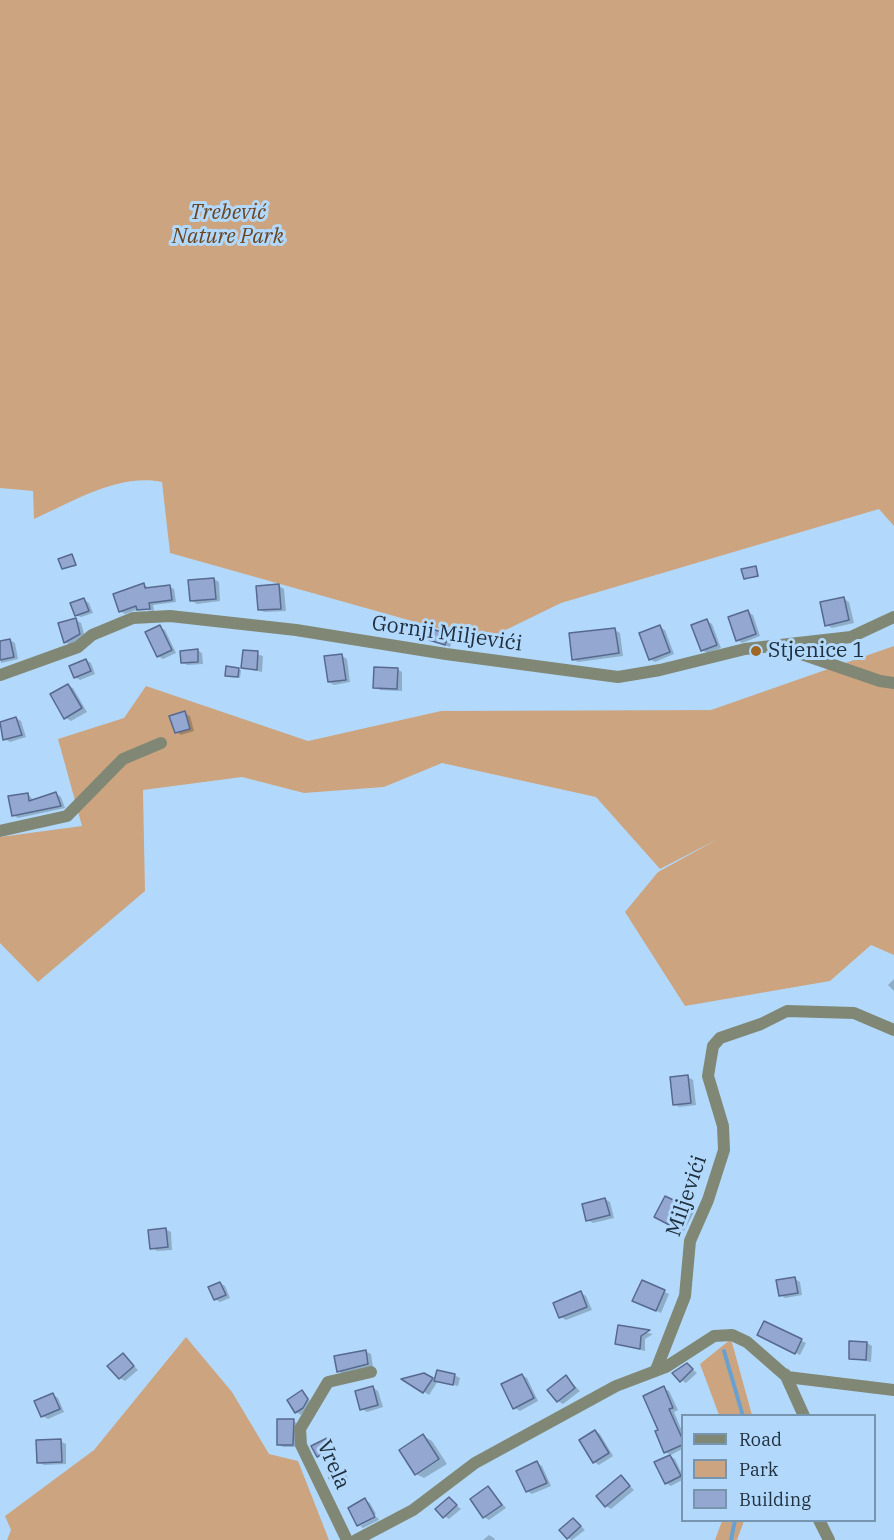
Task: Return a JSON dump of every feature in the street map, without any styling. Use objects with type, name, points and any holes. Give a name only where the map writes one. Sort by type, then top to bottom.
[{"type":"street","name":"Gornji Miljevići","points":[[0,675],[68,651],[92,634],[133,618],[160,617],[297,630],[446,654],[618,676],[660,670],[745,649],[851,638],[894,617]]},
{"type":"street","points":[[777,646],[880,681],[894,683]]},
{"type":"street","points":[[0,831],[67,816],[81,805],[123,759],[161,743]]},
{"type":"street","name":"Miljevići","points":[[656,1370],[685,1296],[690,1241],[708,1200],[724,1150],[723,1126],[708,1076],[713,1046],[720,1038],[761,1024],[787,1011],[854,1014],[894,1030]]},
{"type":"street","points":[[356,1540],[413,1510],[475,1463],[616,1386],[678,1360],[714,1336],[727,1334],[747,1342],[785,1374],[814,1382],[894,1390]]},
{"type":"street","name":"Vrela","points":[[347,1540],[301,1445],[300,1429],[328,1382],[371,1372]]},
{"type":"street","points":[[785,1374],[803,1414]]},
{"type":"street","points":[[820,1522],[829,1540]]},
{"type":"green space","name":"Trebević Nature Park","points":[[0,0],[894,0],[894,526],[879,509],[561,603],[483,641],[170,553],[162,482],[146,480],[113,485],[80,497],[34,519],[33,491],[0,488]]},
{"type":"green space","points":[[894,646],[894,955],[871,945],[830,981],[685,1006],[625,912],[658,872],[718,839],[660,869],[596,797],[442,763],[384,787],[304,793],[242,777],[143,790],[145,891],[38,982],[0,943],[0,837],[82,826],[58,739],[124,718],[146,686],[308,741],[441,711],[711,710]]},
{"type":"green space","points":[[186,1337],[232,1392],[269,1454],[298,1461],[329,1540],[7,1540],[11,1530],[5,1516],[94,1450]]},
{"type":"green space","points":[[731,1339],[752,1414],[719,1414],[700,1364]]},
{"type":"green space","points":[[722,1522],[744,1522],[737,1540],[715,1540]]},
{"type":"building","points":[[72,554],[76,565],[62,569],[58,559]]},
{"type":"building","points":[[756,566],[758,576],[744,579],[741,569]]},
{"type":"building","points":[[214,578],[216,599],[190,601],[188,580]]},
{"type":"building","points":[[144,583],[145,588],[170,585],[172,600],[149,603],[150,609],[137,610],[136,606],[119,612],[113,594]]},
{"type":"building","points":[[279,584],[281,609],[258,610],[256,586]]},
{"type":"building","points":[[844,597],[849,620],[825,626],[820,602]]},
{"type":"building","points":[[84,598],[89,611],[75,616],[70,603]]},
{"type":"building","points":[[748,610],[756,634],[736,641],[728,617]]},
{"type":"building","points":[[76,618],[80,634],[64,643],[58,623]]},
{"type":"building","points":[[707,619],[717,645],[701,651],[691,625]]},
{"type":"building","points":[[160,625],[172,650],[157,657],[145,632]]},
{"type":"building","points":[[660,625],[670,652],[649,660],[639,633]]},
{"type":"building","points":[[615,628],[619,653],[572,660],[569,633]]},
{"type":"building","points":[[432,629],[448,634],[445,645],[429,640]]},
{"type":"building","points":[[10,639],[14,657],[0,660],[0,641]]},
{"type":"building","points":[[198,649],[198,662],[181,663],[180,651]]},
{"type":"building","points":[[243,650],[258,651],[257,670],[241,668]]},
{"type":"building","points":[[342,654],[346,680],[328,682],[324,656]]},
{"type":"building","points":[[86,659],[91,671],[74,678],[69,666]]},
{"type":"building","points":[[226,666],[239,668],[238,677],[225,676]]},
{"type":"building","points":[[374,667],[398,668],[397,689],[373,688]]},
{"type":"building","points":[[68,684],[82,708],[64,719],[50,694]]},
{"type":"building","points":[[185,711],[190,729],[175,733],[169,716]]},
{"type":"building","points":[[16,717],[22,735],[3,740],[0,722]]},
{"type":"building","points":[[56,792],[61,806],[12,816],[8,796],[28,793],[29,801]]},
{"type":"building","points":[[688,1075],[691,1103],[673,1105],[670,1077]]},
{"type":"building","points":[[665,1196],[690,1208],[679,1230],[654,1217]]},
{"type":"building","points":[[605,1198],[610,1215],[586,1221],[582,1204]]},
{"type":"building","points":[[166,1228],[168,1247],[150,1249],[148,1230]]},
{"type":"building","points":[[795,1277],[798,1293],[779,1296],[776,1280]]},
{"type":"building","points":[[642,1280],[665,1290],[656,1311],[632,1301]]},
{"type":"building","points":[[220,1282],[226,1295],[214,1300],[208,1287]]},
{"type":"building","points":[[581,1291],[587,1307],[559,1318],[553,1303]]},
{"type":"building","points":[[764,1321],[802,1339],[795,1354],[757,1335]]},
{"type":"building","points":[[618,1325],[650,1330],[641,1336],[640,1349],[615,1344]]},
{"type":"building","points":[[849,1341],[867,1342],[866,1360],[849,1359]]},
{"type":"building","points":[[366,1350],[368,1364],[337,1372],[334,1356]]},
{"type":"building","points":[[123,1353],[134,1366],[119,1379],[107,1366]]},
{"type":"building","points":[[687,1363],[693,1369],[680,1382],[672,1373]]},
{"type":"building","points":[[437,1370],[455,1374],[453,1385],[434,1381]]},
{"type":"building","points":[[424,1373],[433,1378],[423,1393],[401,1379]]},
{"type":"building","points":[[522,1374],[534,1398],[513,1409],[501,1384]]},
{"type":"building","points":[[566,1375],[575,1388],[557,1402],[547,1390]]},
{"type":"building","points":[[373,1386],[378,1405],[360,1410],[355,1391]]},
{"type":"building","points":[[664,1386],[673,1408],[669,1409],[681,1436],[681,1445],[664,1453],[655,1431],[658,1430],[643,1396]]},
{"type":"building","points":[[302,1390],[308,1399],[303,1408],[295,1413],[287,1400]]},
{"type":"building","points":[[53,1393],[60,1409],[41,1417],[34,1401]]},
{"type":"building","points":[[277,1419],[294,1419],[293,1445],[277,1445]]},
{"type":"building","points":[[595,1430],[609,1453],[593,1463],[579,1440]]},
{"type":"building","points":[[423,1434],[439,1459],[415,1475],[399,1450]]},
{"type":"building","points":[[327,1438],[333,1449],[317,1457],[311,1446]]},
{"type":"building","points":[[61,1439],[62,1462],[37,1463],[36,1440]]},
{"type":"building","points":[[670,1455],[681,1476],[665,1484],[654,1462]]},
{"type":"building","points":[[537,1461],[547,1483],[526,1492],[516,1471]]},
{"type":"building","points":[[335,1468],[346,1474],[341,1484],[329,1478]]},
{"type":"building","points":[[621,1475],[630,1486],[605,1507],[596,1496]]},
{"type":"building","points":[[488,1486],[502,1505],[483,1518],[470,1499]]},
{"type":"building","points":[[449,1497],[457,1505],[443,1518],[435,1509]]},
{"type":"building","points":[[365,1498],[375,1517],[357,1526],[348,1508]]},
{"type":"building","points":[[573,1518],[581,1526],[567,1539],[559,1530]]},
{"type":"waterway","points":[[724,1351],[742,1414]]},
{"type":"waterway","points":[[731,1540],[735,1522]]},
{"type":"place","name":"Stjenice 1","points":[[756,651]]}]
